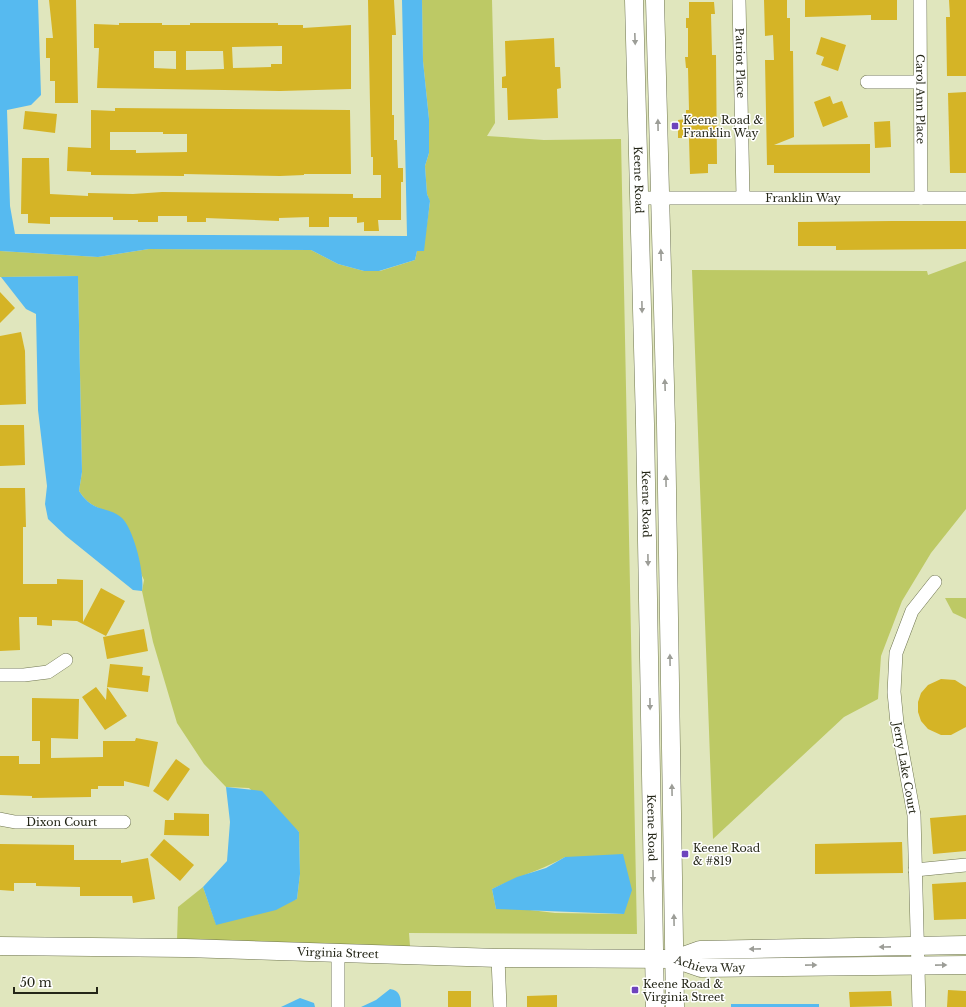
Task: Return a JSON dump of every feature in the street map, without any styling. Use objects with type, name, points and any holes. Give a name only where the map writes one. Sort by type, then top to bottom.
[{"type":"main road","name":"Keene Road","points":[[634,0],[645,424],[655,1007]]},
{"type":"main road","name":"Keene Road","points":[[655,0],[666,424],[675,1007]]},
{"type":"main road","name":"Achieva Way","points":[[675,959],[700,950],[966,945]]},
{"type":"main road","name":"Virginia Street","points":[[0,946],[185,948],[498,958],[675,959]]},
{"type":"main road","name":"Achieva Way","points":[[675,959],[701,968],[832,965],[966,965]]},
{"type":"street","name":"Patriot Place","points":[[739,0],[742,197]]},
{"type":"street","name":"Carol Ann Place","points":[[920,0],[919,82],[921,198]]},
{"type":"street","points":[[867,82],[919,82]]},
{"type":"street","name":"Franklin Way","points":[[640,198],[966,198]]},
{"type":"street","name":"Jerry Lake Court","points":[[919,1007],[914,814],[897,723],[894,692],[896,653],[912,611],[935,582]]},
{"type":"street","points":[[0,674],[24,675],[48,672],[66,660]]},
{"type":"street","name":"Dixon Court","points":[[0,819],[15,822],[124,822]]},
{"type":"street","points":[[915,870],[966,865]]},
{"type":"street","points":[[338,953],[338,1007]]},
{"type":"street","points":[[498,958],[500,1007]]},
{"type":"green space","points":[[422,0],[492,0],[495,123],[487,136],[544,140],[621,139],[637,934],[409,933],[410,946],[377,948],[177,941],[178,907],[203,887],[216,924],[297,899],[300,874],[299,832],[249,788],[226,787],[204,764],[177,723],[153,642],[142,591],[144,580],[112,513],[93,505],[82,496],[79,491],[82,472],[78,276],[0,277],[0,251],[98,257],[149,249],[311,250],[338,264],[364,271],[380,271],[415,260],[417,251],[423,251],[430,202],[427,194],[425,166],[429,153],[429,119],[423,61]],"holes":[[[565,857],[624,914],[555,913],[522,909],[496,909],[492,889]]]},
{"type":"green space","points":[[966,261],[966,509],[931,553],[902,601],[881,656],[878,699],[844,717],[713,839],[692,270],[927,271],[928,275]]},
{"type":"green space","points":[[945,598],[966,598],[966,619],[953,613]]},
{"type":"water","points":[[0,0],[38,0],[41,95],[31,105],[7,110],[10,206],[15,234],[407,236],[402,0],[422,0],[423,61],[429,119],[429,153],[425,166],[427,194],[430,201],[424,251],[417,251],[415,260],[379,271],[364,271],[338,264],[311,250],[149,249],[98,257],[0,251]]},
{"type":"water","points":[[78,276],[82,472],[79,491],[90,503],[116,514],[122,518],[126,524],[131,532],[138,553],[142,574],[142,591],[133,590],[66,536],[48,519],[45,504],[47,486],[38,410],[36,314],[26,309],[1,277]]},
{"type":"water","points":[[226,787],[262,791],[299,832],[300,874],[297,899],[276,910],[216,925],[203,887],[227,861],[230,822]]},
{"type":"water","points":[[623,854],[632,890],[624,914],[496,909],[492,889],[517,877],[546,868],[565,857]]},
{"type":"water","points":[[390,989],[398,993],[401,1001],[401,1007],[361,1007],[376,1000]]},
{"type":"water","points":[[300,998],[314,1003],[315,1007],[281,1007]]},
{"type":"water","points":[[731,1004],[819,1004],[819,1007],[731,1007]]},
{"type":"building","points":[[49,0],[76,0],[78,103],[55,103],[55,81],[50,81],[50,58],[46,58],[46,38],[53,38]]},
{"type":"building","points":[[368,0],[394,0],[396,35],[392,35],[392,115],[394,115],[394,140],[397,140],[398,168],[403,168],[403,182],[401,182],[401,220],[378,220],[379,231],[364,231],[364,222],[357,223],[357,217],[329,217],[329,227],[309,227],[309,217],[279,218],[279,221],[206,218],[206,222],[187,222],[187,216],[158,216],[158,222],[138,222],[138,220],[113,220],[113,217],[50,217],[50,224],[28,223],[28,214],[21,214],[22,158],[49,158],[50,194],[88,196],[88,193],[133,194],[162,192],[353,194],[353,198],[381,198],[381,175],[373,175],[373,157],[371,157]]},
{"type":"building","points":[[764,0],[787,0],[787,18],[790,18],[790,51],[793,51],[794,137],[774,145],[870,144],[870,173],[774,173],[774,165],[767,165],[765,60],[774,60],[773,35],[765,36]]},
{"type":"building","points":[[805,0],[897,0],[897,20],[871,20],[871,15],[805,17]]},
{"type":"building","points":[[949,0],[966,0],[966,76],[947,76],[946,17],[950,17]]},
{"type":"building","points":[[689,2],[714,2],[715,14],[711,14],[712,55],[716,55],[717,164],[708,164],[708,173],[690,174],[689,138],[678,138],[678,120],[686,119],[686,110],[689,110],[688,68],[686,68],[685,57],[688,57],[688,28],[686,28],[686,18],[689,18]]},
{"type":"building","points":[[119,23],[162,23],[162,25],[190,25],[190,23],[278,23],[278,25],[303,25],[303,28],[351,25],[351,89],[280,91],[97,88],[99,48],[94,48],[94,24],[119,25]],"holes":[[[282,46],[282,64],[271,64],[271,67],[233,68],[232,47]],[[154,51],[176,51],[176,69],[154,68]],[[186,51],[223,51],[224,69],[186,70]]]},
{"type":"building","points":[[821,37],[846,45],[838,71],[821,65],[824,57],[816,54]]},
{"type":"building","points":[[554,38],[555,67],[560,67],[561,88],[557,89],[558,118],[508,120],[507,88],[502,88],[502,77],[506,76],[505,41]]},
{"type":"building","points":[[966,92],[966,173],[950,173],[948,93]]},
{"type":"building","points":[[830,96],[833,104],[842,101],[848,117],[823,127],[814,102]]},
{"type":"building","points":[[115,108],[350,110],[351,174],[304,174],[280,176],[184,174],[184,176],[91,175],[91,172],[67,171],[68,147],[91,148],[91,110],[115,111]],"holes":[[[110,132],[163,132],[163,134],[187,134],[187,152],[136,153],[136,150],[110,150]]]},
{"type":"building","points":[[25,111],[57,114],[55,133],[23,129]]},
{"type":"building","points":[[890,121],[891,147],[875,148],[874,122]]},
{"type":"building","points":[[966,221],[966,249],[836,250],[836,246],[798,246],[798,222]]},
{"type":"building","points":[[0,292],[15,308],[0,323]]},
{"type":"building","points":[[21,332],[25,351],[26,404],[0,405],[0,336]]},
{"type":"building","points":[[0,425],[24,425],[25,465],[0,466]]},
{"type":"building","points":[[0,488],[25,488],[26,527],[23,527],[23,584],[57,584],[57,579],[83,580],[83,622],[101,588],[125,601],[106,636],[77,621],[52,620],[52,626],[37,625],[37,617],[19,617],[20,650],[0,651]]},
{"type":"building","points":[[144,629],[148,651],[107,659],[103,637]]},
{"type":"building","points":[[110,664],[143,667],[142,675],[150,676],[148,692],[107,687]]},
{"type":"building","points":[[941,679],[955,680],[966,687],[966,727],[951,735],[941,735],[928,729],[921,721],[918,712],[918,702],[921,693],[928,685]]},
{"type":"building","points":[[96,687],[106,700],[107,687],[127,716],[105,730],[82,697]]},
{"type":"building","points":[[32,698],[79,699],[78,739],[51,738],[51,758],[103,757],[103,741],[135,741],[136,738],[158,742],[149,787],[124,781],[124,786],[98,786],[98,789],[91,789],[91,797],[32,798],[32,796],[0,795],[0,756],[19,756],[19,764],[40,764],[40,741],[32,741]]},
{"type":"building","points":[[176,759],[190,769],[168,801],[153,791]]},
{"type":"building","points":[[174,813],[209,814],[209,836],[164,835],[165,820],[174,820]]},
{"type":"building","points":[[966,815],[966,851],[933,854],[930,818]]},
{"type":"building","points":[[164,839],[194,865],[180,881],[150,855]]},
{"type":"building","points":[[902,842],[903,873],[815,874],[815,844]]},
{"type":"building","points":[[0,844],[74,845],[74,860],[121,860],[121,863],[148,858],[155,899],[133,903],[132,896],[80,896],[80,887],[36,886],[36,883],[14,883],[14,891],[0,890]]},
{"type":"building","points":[[966,882],[966,919],[934,920],[932,884]]},
{"type":"building","points":[[948,990],[966,991],[966,1007],[947,1007]]},
{"type":"building","points":[[448,991],[471,991],[471,1007],[448,1007]]},
{"type":"building","points":[[891,991],[892,1006],[850,1007],[849,992]]},
{"type":"building","points":[[557,995],[557,1007],[527,1007],[527,996]]},
{"type":"place","name":"Keene Road & Franklin Way","points":[[675,126]]},
{"type":"place","name":"Keene Road & #819","points":[[685,854]]},
{"type":"place","name":"Keene Road & Virginia Street","points":[[635,990]]}]
